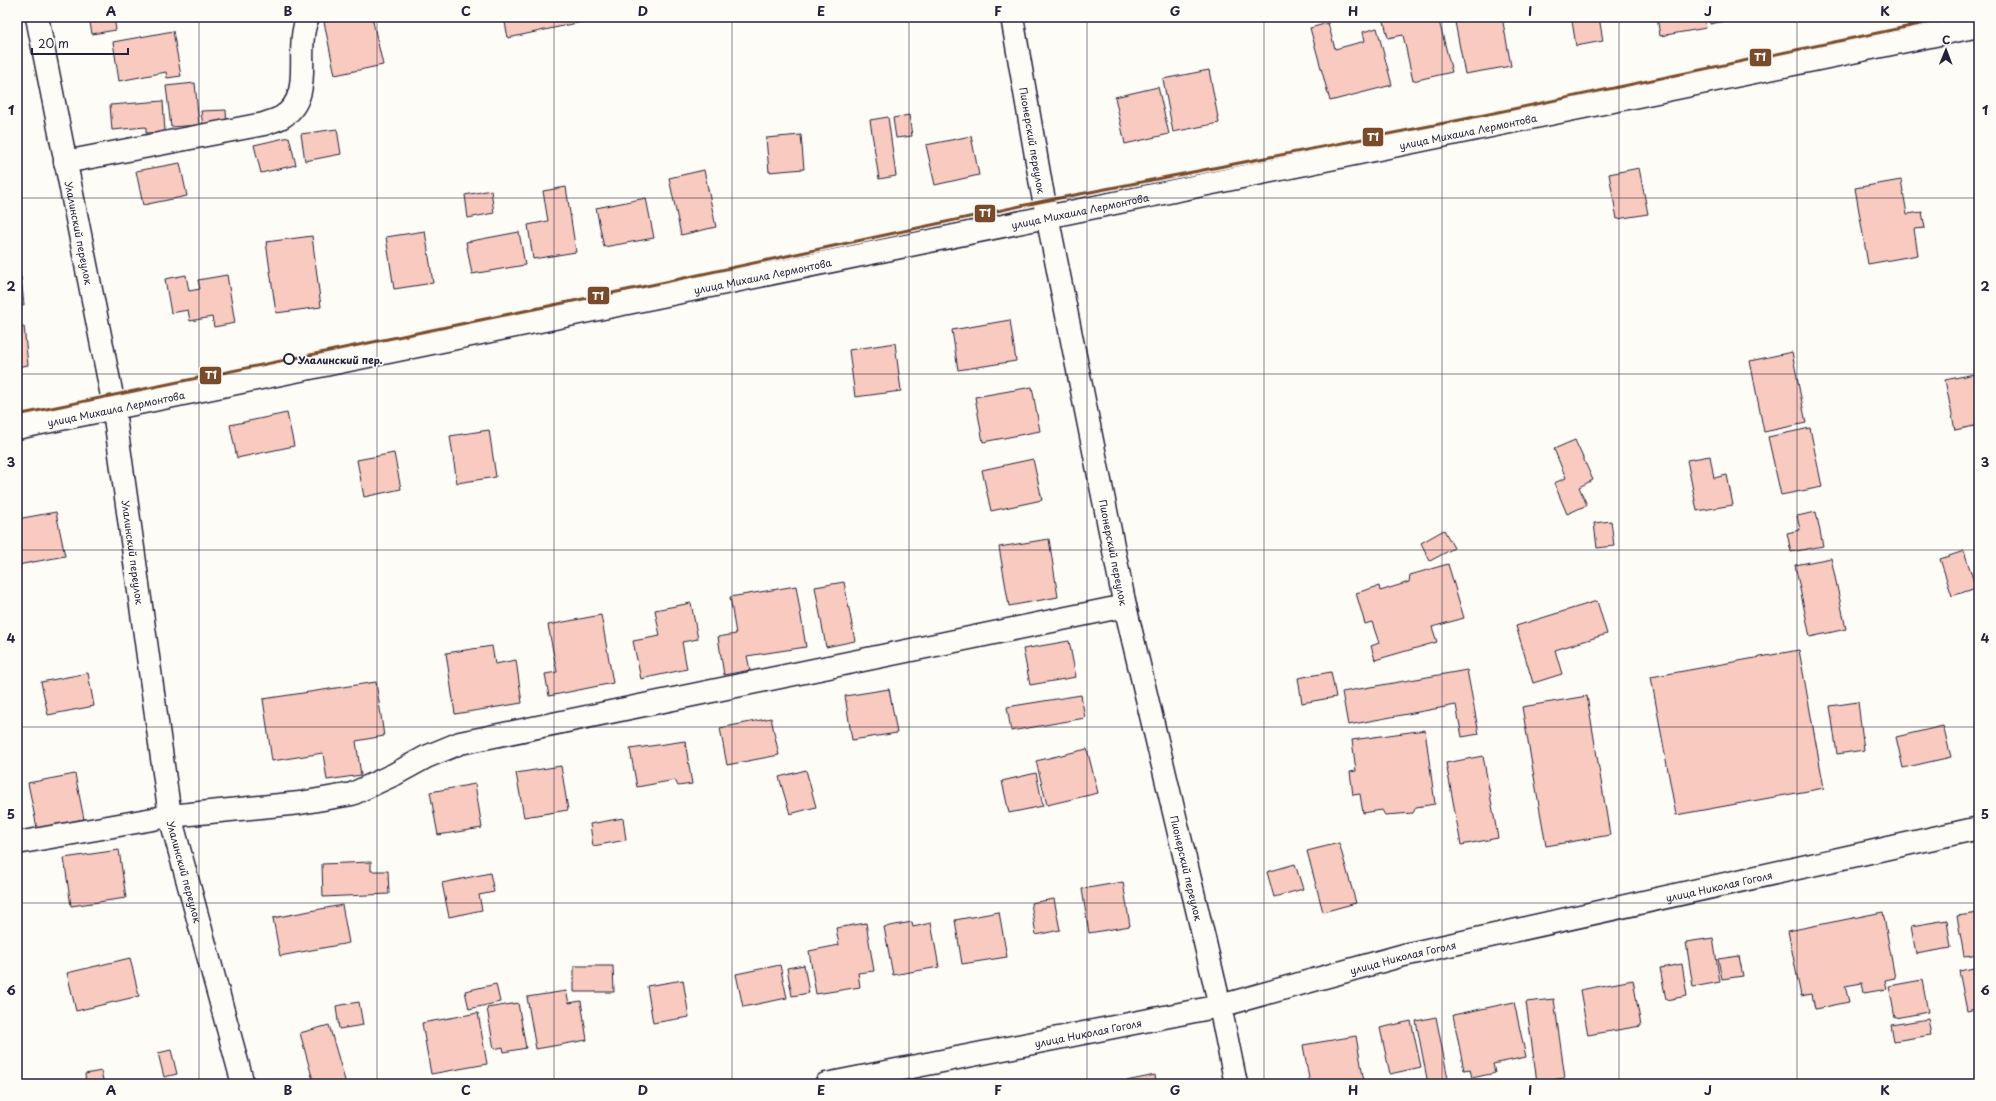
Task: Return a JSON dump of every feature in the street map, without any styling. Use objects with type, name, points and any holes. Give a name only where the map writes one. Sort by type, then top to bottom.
[{"type":"street","name":"Улалинский переулок","points":[[37,17],[113,408],[170,816],[243,1084]]},
{"type":"street","points":[[65,162],[264,124],[282,118],[297,102],[302,88],[301,58],[303,27],[308,17]]},
{"type":"street","name":"Пионерский переулок","points":[[1012,17],[1048,217],[1125,606],[1220,1006],[1236,1084]]},
{"type":"street","name":"улица Михаила Лермонтова","points":[[17,428],[1979,26]]},
{"type":"street","points":[[17,843],[170,816],[300,803],[352,794],[395,774],[426,757],[460,743],[1125,606]]},
{"type":"street","name":"улица Николая Гоголя","points":[[826,1084],[1220,1006],[1404,954],[1979,828]]},
{"type":"building","points":[[89,17],[114,17],[116,30],[92,34]]},
{"type":"building","points":[[347,17],[372,17],[383,65],[335,75],[324,22]]},
{"type":"building","points":[[504,17],[585,17],[586,21],[508,38]]},
{"type":"building","points":[[1383,17],[1438,17],[1452,72],[1413,81],[1403,35],[1388,38]]},
{"type":"building","points":[[1480,17],[1502,17],[1511,66],[1465,74],[1455,22]]},
{"type":"building","points":[[1599,17],[1603,41],[1576,46],[1572,21]]},
{"type":"building","points":[[1657,17],[1704,17],[1706,28],[1660,36]]},
{"type":"building","points":[[1709,17],[1739,17],[1739,18],[1710,24]]},
{"type":"building","points":[[1328,23],[1335,49],[1365,41],[1363,32],[1377,28],[1392,85],[1330,101],[1310,28]]},
{"type":"building","points":[[173,31],[181,76],[167,78],[166,72],[119,81],[113,42]]},
{"type":"building","points":[[1209,70],[1219,123],[1173,132],[1163,79]]},
{"type":"building","points":[[195,83],[199,125],[171,127],[166,86]]},
{"type":"building","points":[[1158,87],[1169,134],[1125,144],[1115,97]]},
{"type":"building","points":[[163,101],[165,132],[146,133],[146,127],[112,130],[110,105]]},
{"type":"building","points":[[226,110],[227,126],[203,127],[201,111]]},
{"type":"building","points":[[909,115],[912,136],[896,138],[893,118]]},
{"type":"building","points":[[888,117],[896,176],[879,179],[870,120]]},
{"type":"building","points":[[337,129],[341,154],[305,161],[301,134]]},
{"type":"building","points":[[801,135],[804,169],[769,172],[766,138]]},
{"type":"building","points":[[971,136],[979,175],[935,185],[926,145]]},
{"type":"building","points":[[289,137],[296,165],[261,173],[254,145]]},
{"type":"building","points":[[180,163],[187,196],[143,205],[136,171]]},
{"type":"building","points":[[1639,168],[1648,214],[1617,219],[1609,174]]},
{"type":"building","points":[[704,170],[716,227],[681,235],[669,178]]},
{"type":"building","points":[[1901,180],[1907,214],[1922,212],[1925,228],[1914,229],[1918,255],[1868,264],[1855,188]]},
{"type":"building","points":[[566,187],[576,252],[533,259],[528,225],[548,221],[543,191]]},
{"type":"building","points":[[491,190],[494,213],[468,218],[465,195]]},
{"type":"building","points":[[646,198],[654,238],[604,247],[596,208]]},
{"type":"building","points":[[425,231],[433,283],[394,289],[386,237]]},
{"type":"building","points":[[519,232],[525,265],[472,274],[466,242]]},
{"type":"building","points":[[312,236],[321,307],[276,313],[266,242]]},
{"type":"building","points":[[186,275],[189,291],[200,289],[198,280],[227,275],[235,323],[214,327],[212,317],[190,321],[188,310],[171,313],[165,279]]},
{"type":"building","points":[[21,277],[24,305],[17,306],[17,278]]},
{"type":"building","points":[[1010,320],[1016,361],[958,370],[952,330]]},
{"type":"building","points":[[24,326],[28,365],[17,367],[17,327]]},
{"type":"building","points":[[895,343],[901,391],[855,397],[849,350]]},
{"type":"building","points":[[1792,352],[1806,423],[1764,432],[1750,361]]},
{"type":"building","points":[[1979,373],[1979,425],[1955,430],[1945,380]]},
{"type":"building","points":[[1032,387],[1040,431],[983,442],[975,397]]},
{"type":"building","points":[[287,413],[294,446],[237,458],[230,425]]},
{"type":"building","points":[[1810,428],[1822,487],[1781,495],[1768,437]]},
{"type":"building","points":[[489,430],[496,477],[457,483],[450,436]]},
{"type":"building","points":[[1575,440],[1593,480],[1579,487],[1587,505],[1567,514],[1554,483],[1566,478],[1554,449]]},
{"type":"building","points":[[394,453],[401,489],[364,497],[357,460]]},
{"type":"building","points":[[1710,456],[1714,478],[1727,475],[1733,505],[1697,511],[1687,460]]},
{"type":"building","points":[[1033,459],[1042,500],[991,511],[982,470]]},
{"type":"building","points":[[56,512],[65,556],[18,565],[17,519]]},
{"type":"building","points":[[1816,512],[1823,546],[1791,552],[1787,533],[1800,530],[1797,516]]},
{"type":"building","points":[[1611,521],[1614,546],[1597,548],[1594,523]]},
{"type":"building","points":[[1444,530],[1454,548],[1430,561],[1421,543]]},
{"type":"building","points":[[1049,539],[1058,597],[1009,606],[999,547]]},
{"type":"building","points":[[1964,551],[1976,588],[1952,596],[1940,559]]},
{"type":"building","points":[[1831,558],[1846,629],[1810,637],[1795,565]]},
{"type":"building","points":[[1448,564],[1464,618],[1432,627],[1437,642],[1375,660],[1371,646],[1379,643],[1372,622],[1365,624],[1356,593],[1379,586],[1380,591],[1409,582],[1410,575]]},
{"type":"building","points":[[844,582],[855,641],[826,647],[815,587]]},
{"type":"building","points":[[796,586],[806,647],[747,656],[750,670],[724,675],[718,637],[736,634],[730,597]]},
{"type":"building","points":[[1597,601],[1607,634],[1555,650],[1562,674],[1533,683],[1516,626]]},
{"type":"building","points":[[691,603],[698,639],[682,642],[687,669],[641,679],[633,641],[660,636],[655,610]]},
{"type":"building","points":[[601,615],[613,683],[549,696],[545,674],[557,672],[548,625]]},
{"type":"building","points":[[1069,641],[1076,677],[1030,685],[1023,649]]},
{"type":"building","points":[[492,646],[495,664],[516,660],[522,703],[455,714],[446,653]]},
{"type":"building","points":[[1799,650],[1824,788],[1676,815],[1651,677]]},
{"type":"building","points":[[1467,670],[1479,734],[1462,737],[1456,705],[1348,725],[1342,692]]},
{"type":"building","points":[[1331,672],[1336,697],[1302,703],[1298,678]]},
{"type":"building","points":[[1975,672],[1979,672],[1979,692],[1977,693]]},
{"type":"building","points":[[88,673],[94,706],[48,715],[41,682]]},
{"type":"building","points":[[376,682],[384,736],[356,741],[361,775],[327,780],[323,753],[272,761],[263,699]]},
{"type":"building","points":[[889,689],[897,733],[852,740],[845,696]]},
{"type":"building","points":[[1081,695],[1085,718],[1011,731],[1007,707]]},
{"type":"building","points":[[1587,696],[1610,835],[1546,846],[1522,707]]},
{"type":"building","points":[[1858,702],[1864,750],[1837,754],[1830,706]]},
{"type":"building","points":[[771,718],[779,755],[727,765],[720,728]]},
{"type":"building","points":[[1943,726],[1951,757],[1903,768],[1896,737]]},
{"type":"building","points":[[1425,730],[1435,804],[1416,807],[1413,813],[1385,815],[1382,810],[1363,813],[1360,794],[1353,795],[1350,772],[1356,771],[1352,740]]},
{"type":"building","points":[[685,741],[692,784],[678,786],[675,780],[637,787],[630,749]]},
{"type":"building","points":[[1087,749],[1098,793],[1047,805],[1036,761]]},
{"type":"building","points":[[1483,756],[1498,838],[1461,845],[1446,763]]},
{"type":"building","points":[[561,766],[568,810],[524,817],[516,773]]},
{"type":"building","points":[[806,770],[816,807],[790,814],[779,777]]},
{"type":"building","points":[[1036,773],[1043,806],[1009,813],[1002,781]]},
{"type":"building","points":[[75,774],[84,819],[37,828],[28,783]]},
{"type":"building","points":[[475,784],[482,828],[438,835],[430,792]]},
{"type":"building","points":[[623,818],[626,840],[593,846],[590,824]]},
{"type":"building","points":[[1339,843],[1356,903],[1323,912],[1307,851]]},
{"type":"building","points":[[119,850],[126,898],[71,906],[64,858]]},
{"type":"building","points":[[371,862],[371,871],[388,871],[389,894],[323,897],[322,864]]},
{"type":"building","points":[[1295,864],[1303,889],[1274,897],[1267,872]]},
{"type":"building","points":[[490,873],[494,892],[479,895],[482,910],[449,917],[442,883]]},
{"type":"building","points":[[1123,882],[1130,926],[1089,933],[1082,889]]},
{"type":"building","points":[[1054,899],[1060,930],[1036,935],[1031,903]]},
{"type":"building","points":[[342,905],[349,943],[280,956],[273,918]]},
{"type":"building","points":[[999,912],[1007,957],[962,964],[955,920]]},
{"type":"building","points":[[1883,912],[1895,978],[1885,980],[1887,989],[1864,993],[1862,983],[1845,986],[1849,1002],[1815,1009],[1812,994],[1801,996],[1788,931]]},
{"type":"building","points":[[1979,913],[1979,954],[1964,956],[1957,916]]},
{"type":"building","points":[[1947,920],[1951,948],[1916,954],[1911,926]]},
{"type":"building","points":[[912,922],[913,927],[931,923],[939,967],[893,975],[884,927]]},
{"type":"building","points":[[866,923],[874,971],[858,973],[860,987],[816,994],[809,951],[839,945],[836,928]]},
{"type":"building","points":[[1713,938],[1720,982],[1693,987],[1686,942]]},
{"type":"building","points":[[1739,956],[1743,976],[1722,979],[1718,959]]},
{"type":"building","points":[[130,958],[139,996],[76,1011],[67,973]]},
{"type":"building","points":[[1682,964],[1687,996],[1666,1000],[1660,968]]},
{"type":"building","points":[[780,965],[787,998],[743,1007],[736,974]]},
{"type":"building","points":[[804,965],[809,993],[792,996],[787,968]]},
{"type":"building","points":[[574,966],[613,966],[614,992],[574,992]]},
{"type":"building","points":[[1979,967],[1979,1008],[1967,1011],[1959,971]]},
{"type":"building","points":[[683,980],[689,1017],[653,1023],[647,986]]},
{"type":"building","points":[[1633,980],[1641,1026],[1588,1035],[1580,990]]},
{"type":"building","points":[[1922,980],[1928,1012],[1895,1018],[1889,986]]},
{"type":"building","points":[[496,984],[500,1002],[469,1009],[465,991]]},
{"type":"building","points":[[566,991],[569,1003],[581,1001],[587,1040],[536,1049],[527,997]]},
{"type":"building","points":[[1554,999],[1565,1078],[1537,1082],[1526,1002]]},
{"type":"building","points":[[359,1002],[363,1025],[339,1029],[336,1006]]},
{"type":"building","points":[[1514,1002],[1526,1057],[1493,1064],[1495,1073],[1472,1078],[1470,1069],[1464,1070],[1453,1015]]},
{"type":"building","points":[[518,1003],[526,1048],[504,1052],[503,1047],[494,1049],[487,1008]]},
{"type":"building","points":[[478,1013],[487,1064],[431,1074],[422,1023]]},
{"type":"building","points":[[1436,1017],[1449,1084],[1428,1084],[1416,1021]]},
{"type":"building","points":[[1928,1019],[1931,1035],[1894,1041],[1891,1025]]},
{"type":"building","points":[[1411,1021],[1421,1067],[1390,1074],[1380,1028]]},
{"type":"building","points":[[329,1025],[346,1084],[314,1084],[300,1033]]},
{"type":"building","points":[[1356,1036],[1364,1082],[1351,1084],[1310,1084],[1303,1045]]},
{"type":"building","points":[[171,1050],[177,1074],[164,1077],[158,1053]]},
{"type":"building","points":[[101,1071],[104,1084],[86,1084],[85,1074]]},
{"type":"building","points":[[1155,1075],[1156,1084],[1112,1084]]},
{"type":"transit line","name":"T1","points":[[17,415],[656,284],[1044,201],[1455,121],[1954,17]]},
{"type":"place","name":"Улалинский пер.","points":[[289,359]]}]
